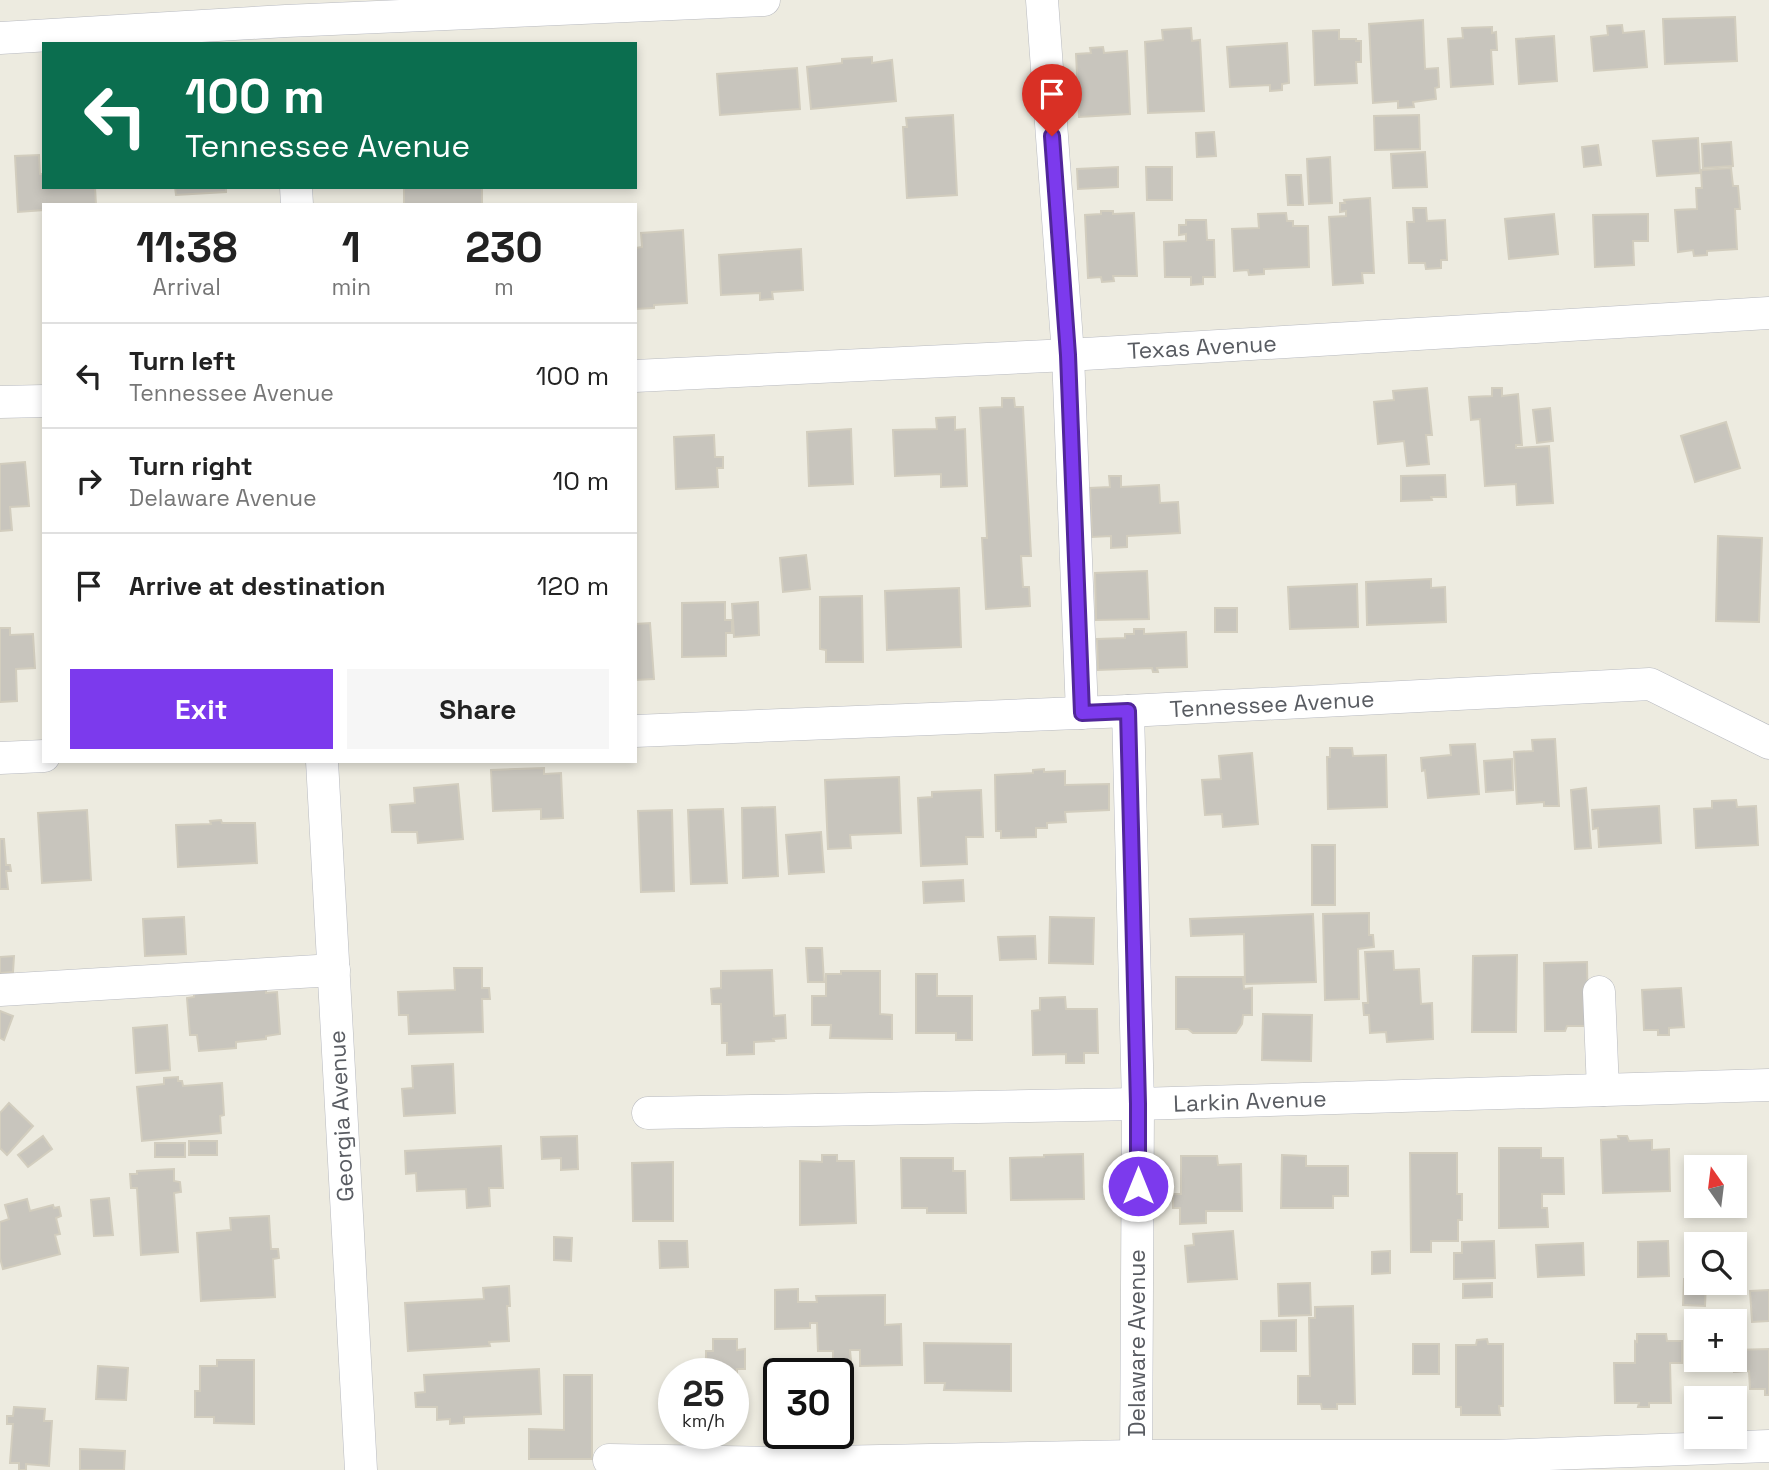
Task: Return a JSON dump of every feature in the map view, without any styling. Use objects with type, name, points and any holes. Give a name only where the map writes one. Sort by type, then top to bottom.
[{"type":"street","points":[[0,38],[286,21],[764,0]]},
{"type":"street","points":[[1042,0],[1068,355],[1082,713]]},
{"type":"street","name":"Texas Avenue","points":[[637,376],[1068,355],[1769,313]]},
{"type":"street","points":[[0,402],[42,401]]},
{"type":"street","name":"Tennessee Avenue","points":[[637,731],[1128,711],[1650,684],[1768,741]]},
{"type":"street","name":"Delaware Avenue","points":[[1128,711],[1138,1104],[1136,1463]]},
{"type":"street","points":[[0,758],[42,756]]},
{"type":"street","name":"Georgia Avenue","points":[[322,763],[361,1470]]},
{"type":"street","points":[[0,990],[334,970]]},
{"type":"street","points":[[1599,992],[1603,1090]]},
{"type":"street","name":"Larkin Avenue","points":[[648,1113],[1138,1104],[1769,1085]]},
{"type":"street","points":[[609,1461],[780,1467],[1494,1463],[1769,1446]]},
{"type":"building","points":[[1735,17],[1737,61],[1665,64],[1663,19]]},
{"type":"building","points":[[1423,20],[1425,69],[1438,68],[1439,87],[1435,88],[1436,99],[1413,102],[1414,107],[1398,108],[1398,101],[1373,103],[1369,24]]},
{"type":"building","points":[[1622,25],[1623,33],[1644,31],[1647,67],[1594,71],[1591,37],[1608,35],[1607,26]]},
{"type":"building","points":[[1492,27],[1492,33],[1496,32],[1497,50],[1491,50],[1493,84],[1451,87],[1448,39],[1463,38],[1462,28]]},
{"type":"building","points":[[1191,28],[1192,41],[1200,40],[1204,111],[1148,113],[1145,42],[1163,40],[1162,30]]},
{"type":"building","points":[[1339,30],[1339,39],[1361,41],[1361,62],[1356,62],[1357,83],[1315,85],[1313,31]]},
{"type":"building","points":[[1554,36],[1557,81],[1519,84],[1516,39]]},
{"type":"building","points":[[1287,43],[1289,83],[1282,84],[1282,90],[1270,91],[1270,85],[1230,87],[1227,47]]},
{"type":"building","points":[[1103,47],[1104,53],[1127,51],[1130,114],[1079,117],[1076,54],[1091,53],[1090,48]]},
{"type":"building","points":[[872,57],[872,63],[892,60],[896,101],[811,109],[807,67],[842,63],[842,59]]},
{"type":"building","points":[[797,68],[800,109],[720,115],[717,74]]},
{"type":"building","points":[[953,115],[957,195],[907,198],[903,127],[907,127],[906,118]]},
{"type":"building","points":[[1419,115],[1420,149],[1375,150],[1374,116]]},
{"type":"building","points":[[1214,132],[1216,156],[1197,157],[1196,133]]},
{"type":"building","points":[[1698,138],[1700,173],[1657,176],[1653,141]]},
{"type":"building","points":[[1731,142],[1733,166],[1703,168],[1702,144]]},
{"type":"building","points":[[1598,145],[1601,165],[1584,167],[1582,147]]},
{"type":"building","points":[[1425,152],[1427,187],[1393,188],[1391,154]]},
{"type":"building","points":[[39,155],[42,189],[95,189],[96,203],[42,203],[42,210],[18,212],[15,156]]},
{"type":"building","points":[[1330,157],[1332,203],[1309,204],[1307,159]]},
{"type":"building","points":[[1118,167],[1118,187],[1078,189],[1077,169]]},
{"type":"building","points":[[1146,167],[1172,167],[1172,200],[1147,200]]},
{"type":"building","points":[[1731,168],[1733,186],[1738,186],[1740,209],[1735,209],[1737,249],[1707,251],[1707,255],[1694,256],[1693,250],[1678,252],[1675,210],[1697,209],[1696,188],[1702,188],[1701,170]]},
{"type":"building","points":[[1286,175],[1301,175],[1303,205],[1288,205]]},
{"type":"building","points":[[175,189],[226,189],[226,192],[176,195]]},
{"type":"building","points":[[404,189],[482,189],[482,203],[404,203]]},
{"type":"building","points":[[1370,198],[1374,273],[1362,273],[1363,283],[1333,285],[1329,217],[1346,216],[1346,211],[1340,212],[1340,203],[1345,203],[1344,200]]},
{"type":"building","points":[[1413,208],[1426,208],[1427,221],[1445,220],[1447,260],[1441,260],[1441,268],[1426,269],[1425,263],[1409,263],[1407,222],[1414,222]]},
{"type":"building","points":[[1101,211],[1113,211],[1113,214],[1134,213],[1137,276],[1113,276],[1114,281],[1102,282],[1101,277],[1088,278],[1085,215],[1101,214]]},
{"type":"building","points":[[1286,213],[1287,221],[1293,221],[1293,226],[1308,226],[1309,267],[1264,269],[1264,274],[1249,275],[1248,270],[1234,271],[1232,229],[1259,228],[1258,214]]},
{"type":"building","points":[[1554,214],[1558,254],[1509,259],[1505,219]]},
{"type":"building","points":[[1648,214],[1648,241],[1633,241],[1634,265],[1595,267],[1593,215]]},
{"type":"building","points":[[1186,220],[1206,220],[1207,240],[1214,240],[1215,277],[1203,277],[1203,284],[1191,285],[1191,277],[1165,277],[1164,242],[1186,241],[1186,234],[1179,235],[1179,225],[1186,225]]},
{"type":"building","points":[[683,230],[687,303],[637,309],[637,248],[642,247],[641,233]]},
{"type":"building","points":[[801,249],[803,290],[772,292],[773,299],[760,300],[760,293],[721,295],[719,255]]},
{"type":"building","points":[[1427,388],[1432,435],[1426,435],[1429,464],[1407,466],[1404,441],[1378,444],[1374,402],[1394,400],[1393,391]]},
{"type":"building","points":[[1492,388],[1502,388],[1502,396],[1518,394],[1522,445],[1516,445],[1516,448],[1549,446],[1553,503],[1517,505],[1516,484],[1485,486],[1480,419],[1471,420],[1469,397],[1492,396]]},
{"type":"building","points":[[1002,398],[1014,398],[1015,407],[1023,407],[1031,556],[1021,556],[1023,587],[1029,587],[1030,606],[986,609],[982,538],[987,538],[980,408],[1002,407]]},
{"type":"building","points":[[1550,408],[1553,441],[1537,443],[1533,410]]},
{"type":"building","points":[[955,417],[955,430],[965,429],[967,486],[941,487],[941,474],[895,476],[893,430],[937,429],[936,418]]},
{"type":"building","points":[[1726,422],[1740,468],[1695,482],[1681,436]]},
{"type":"building","points":[[851,429],[853,484],[809,486],[807,432]]},
{"type":"building","points":[[714,435],[715,457],[723,457],[723,468],[717,468],[718,487],[676,489],[674,437]]},
{"type":"building","points":[[25,462],[29,506],[10,507],[12,530],[0,531],[0,464]]},
{"type":"building","points":[[1445,475],[1446,497],[1401,501],[1401,476]]},
{"type":"building","points":[[1109,476],[1121,476],[1121,487],[1159,485],[1160,503],[1178,502],[1180,533],[1127,536],[1127,547],[1111,548],[1111,536],[1092,537],[1090,488],[1110,487]]},
{"type":"building","points":[[1718,536],[1762,538],[1759,622],[1716,621]]},
{"type":"building","points":[[806,555],[810,589],[783,592],[780,558]]},
{"type":"building","points":[[1147,571],[1149,619],[1096,620],[1095,573]]},
{"type":"building","points":[[1431,579],[1431,588],[1445,587],[1446,622],[1367,625],[1366,582]]},
{"type":"building","points":[[1357,584],[1358,627],[1290,629],[1288,587]]},
{"type":"building","points":[[959,588],[961,647],[887,650],[885,591]]},
{"type":"building","points":[[862,596],[863,662],[826,662],[826,650],[820,649],[820,597]]},
{"type":"building","points":[[725,602],[725,620],[732,620],[732,633],[726,633],[726,656],[682,657],[682,603]]},
{"type":"building","points":[[758,602],[759,635],[734,637],[732,604]]},
{"type":"building","points":[[1215,608],[1237,608],[1237,632],[1215,632]]},
{"type":"building","points":[[650,623],[654,679],[637,680],[637,624]]},
{"type":"building","points":[[0,628],[10,628],[10,635],[33,634],[35,668],[16,669],[17,701],[0,702]]},
{"type":"building","points":[[1134,629],[1144,629],[1144,634],[1186,632],[1187,667],[1157,668],[1158,672],[1153,672],[1152,668],[1098,670],[1097,639],[1125,638],[1125,634],[1134,634]]},
{"type":"building","points":[[1555,739],[1559,806],[1544,806],[1544,802],[1517,804],[1514,752],[1533,751],[1532,740]]},
{"type":"building","points":[[1475,744],[1479,794],[1428,798],[1421,758],[1451,755],[1450,745]]},
{"type":"building","points":[[1330,748],[1352,748],[1353,756],[1386,755],[1387,807],[1328,809],[1327,757],[1330,757]]},
{"type":"building","points":[[1252,753],[1258,824],[1223,827],[1222,814],[1205,815],[1202,780],[1221,779],[1219,756]]},
{"type":"building","points":[[1512,759],[1513,790],[1486,792],[1484,761]]},
{"type":"building","points":[[544,768],[544,774],[561,773],[563,818],[541,819],[541,809],[493,811],[491,770]]},
{"type":"building","points":[[1044,769],[1044,772],[1065,771],[1065,785],[1109,784],[1109,810],[1065,812],[1066,822],[1047,823],[1047,828],[1036,828],[1036,837],[1001,838],[1001,831],[996,831],[995,775],[1033,773],[1033,770]]},
{"type":"building","points":[[899,777],[901,833],[850,835],[851,848],[828,849],[825,780]]},
{"type":"building","points":[[458,784],[463,839],[418,843],[417,832],[392,832],[390,805],[415,803],[414,788]]},
{"type":"building","points":[[1586,788],[1591,848],[1575,849],[1571,790]]},
{"type":"building","points":[[981,790],[983,837],[966,837],[967,864],[921,866],[918,798],[932,797],[932,792]]},
{"type":"building","points":[[1736,800],[1737,807],[1756,806],[1758,845],[1696,848],[1694,809],[1712,808],[1712,801]]},
{"type":"building","points":[[1659,806],[1661,843],[1599,847],[1598,828],[1593,829],[1592,810]]},
{"type":"building","points":[[775,807],[778,876],[743,878],[742,808]]},
{"type":"building","points":[[723,809],[727,883],[691,884],[688,810]]},
{"type":"building","points":[[87,810],[91,880],[42,883],[38,813]]},
{"type":"building","points":[[672,810],[674,891],[641,892],[638,811]]},
{"type":"building","points":[[221,820],[222,823],[255,823],[257,863],[178,867],[176,825],[211,824],[210,821]]},
{"type":"building","points":[[821,832],[824,872],[789,874],[786,835]]},
{"type":"building","points":[[0,839],[4,839],[6,865],[10,865],[11,871],[6,871],[8,889],[0,889]]},
{"type":"building","points":[[1312,845],[1335,845],[1335,905],[1312,905]]},
{"type":"building","points":[[963,880],[964,901],[924,903],[923,882]]},
{"type":"building","points":[[1369,913],[1369,935],[1373,935],[1374,947],[1358,949],[1359,999],[1325,1000],[1323,914]]},
{"type":"building","points":[[1313,914],[1316,982],[1245,984],[1244,934],[1191,936],[1190,919]]},
{"type":"building","points":[[184,917],[186,954],[145,956],[143,919]]},
{"type":"building","points":[[1050,917],[1094,918],[1093,964],[1049,963]]},
{"type":"building","points":[[1035,936],[1036,959],[1000,960],[998,937]]},
{"type":"building","points":[[806,948],[822,948],[824,982],[808,982]]},
{"type":"building","points":[[1393,951],[1394,970],[1419,969],[1421,1004],[1432,1003],[1433,1039],[1387,1042],[1386,1032],[1370,1033],[1369,1015],[1364,1015],[1363,1003],[1368,1003],[1365,952]]},
{"type":"building","points":[[1517,955],[1516,1032],[1472,1032],[1473,956]]},
{"type":"building","points":[[14,956],[13,972],[0,973],[0,957]]},
{"type":"building","points":[[1587,962],[1588,1026],[1567,1026],[1565,1031],[1545,1031],[1544,963]]},
{"type":"building","points":[[454,968],[482,968],[482,988],[489,988],[490,999],[482,999],[483,1032],[409,1034],[408,1015],[399,1015],[398,992],[455,990]]},
{"type":"building","points":[[772,970],[774,1016],[785,1015],[786,1038],[754,1042],[754,1054],[727,1055],[727,1043],[722,1043],[721,1004],[712,1004],[711,989],[721,988],[721,971]]},
{"type":"building","points":[[841,971],[880,971],[880,1014],[892,1015],[892,1039],[830,1038],[831,1025],[812,1025],[812,996],[826,996],[826,974],[841,974]]},
{"type":"building","points":[[916,974],[937,974],[937,996],[972,996],[972,1040],[956,1040],[956,1033],[916,1033]]},
{"type":"building","points":[[1176,977],[1243,977],[1244,989],[1252,988],[1252,1015],[1243,1015],[1242,1024],[1236,1033],[1193,1033],[1188,1029],[1176,1029]]},
{"type":"building","points":[[266,988],[266,993],[277,992],[280,1034],[266,1036],[266,1039],[236,1042],[236,1048],[199,1051],[197,1035],[190,1035],[187,998],[194,997],[194,993]]},
{"type":"building","points":[[1681,988],[1684,1027],[1669,1028],[1669,1035],[1658,1035],[1658,1030],[1644,1030],[1642,990]]},
{"type":"building","points":[[1065,997],[1066,1009],[1097,1009],[1098,1053],[1084,1053],[1084,1063],[1066,1063],[1066,1054],[1033,1055],[1032,1011],[1040,1010],[1040,998]]},
{"type":"building","points":[[0,1011],[13,1016],[4,1040],[0,1038]]},
{"type":"building","points":[[1263,1014],[1312,1015],[1311,1061],[1262,1060]]},
{"type":"building","points":[[167,1025],[170,1070],[136,1073],[133,1028]]},
{"type":"building","points":[[453,1064],[455,1113],[404,1116],[402,1089],[413,1088],[412,1066]]},
{"type":"building","points":[[178,1077],[183,1086],[222,1083],[224,1115],[220,1116],[221,1133],[142,1141],[137,1087],[164,1084],[164,1078]]},
{"type":"building","points":[[9,1103],[33,1126],[7,1155],[0,1148],[0,1113]]},
{"type":"building","points":[[43,1136],[52,1149],[28,1167],[18,1155]]},
{"type":"building","points":[[577,1136],[578,1169],[561,1170],[561,1158],[542,1159],[541,1137]]},
{"type":"building","points":[[1618,1136],[1627,1136],[1629,1141],[1652,1140],[1652,1150],[1669,1149],[1670,1191],[1603,1193],[1601,1140],[1619,1139]]},
{"type":"building","points":[[189,1141],[217,1141],[217,1155],[189,1155]]},
{"type":"building","points":[[155,1143],[185,1143],[185,1157],[155,1157]]},
{"type":"building","points":[[501,1146],[503,1188],[489,1188],[490,1206],[467,1208],[466,1189],[417,1191],[416,1173],[406,1174],[405,1151]]},
{"type":"building","points":[[1499,1148],[1541,1148],[1541,1158],[1563,1158],[1564,1194],[1542,1194],[1542,1208],[1547,1208],[1548,1227],[1499,1228]]},
{"type":"building","points":[[1410,1153],[1457,1153],[1457,1194],[1462,1194],[1462,1220],[1458,1220],[1458,1241],[1431,1241],[1431,1252],[1411,1252]]},
{"type":"building","points":[[1083,1154],[1084,1199],[1011,1200],[1010,1158]]},
{"type":"building","points":[[822,1155],[837,1155],[837,1161],[854,1161],[856,1223],[800,1225],[800,1161],[822,1162]]},
{"type":"building","points":[[1282,1155],[1306,1156],[1306,1166],[1348,1166],[1348,1196],[1333,1196],[1333,1208],[1281,1208]]},
{"type":"building","points":[[1181,1156],[1217,1156],[1218,1165],[1241,1164],[1242,1211],[1206,1211],[1206,1223],[1180,1224],[1180,1208],[1173,1208],[1173,1194],[1181,1194]]},
{"type":"building","points":[[901,1158],[953,1158],[953,1171],[965,1171],[966,1213],[927,1213],[927,1208],[902,1208]]},
{"type":"building","points":[[673,1162],[673,1221],[633,1221],[632,1163]]},
{"type":"building","points":[[174,1169],[174,1181],[180,1182],[181,1192],[174,1193],[178,1252],[141,1255],[137,1188],[131,1188],[130,1174],[137,1174],[137,1171]]},
{"type":"building","points":[[109,1198],[113,1235],[94,1236],[91,1200]]},
{"type":"building","points":[[27,1199],[30,1211],[53,1205],[54,1208],[59,1207],[61,1216],[56,1218],[60,1234],[55,1235],[60,1254],[3,1269],[0,1258],[0,1222],[9,1219],[5,1205]]},
{"type":"building","points":[[269,1216],[271,1249],[278,1249],[279,1258],[273,1259],[275,1297],[201,1301],[197,1233],[231,1230],[230,1218]]},
{"type":"building","points":[[1233,1231],[1237,1279],[1188,1282],[1185,1246],[1194,1245],[1193,1234]]},
{"type":"building","points":[[554,1237],[572,1238],[571,1261],[554,1260]]},
{"type":"building","points":[[659,1241],[687,1241],[688,1267],[660,1268]]},
{"type":"building","points":[[1494,1241],[1495,1278],[1454,1279],[1454,1253],[1462,1253],[1462,1242]]},
{"type":"building","points":[[1668,1241],[1669,1276],[1638,1277],[1638,1242]]},
{"type":"building","points":[[1583,1243],[1584,1275],[1538,1277],[1536,1245]]},
{"type":"building","points":[[1390,1251],[1390,1273],[1372,1274],[1372,1252]]},
{"type":"building","points":[[1684,1279],[1684,1295],[1705,1295],[1705,1306],[1683,1305]]},
{"type":"building","points":[[1310,1283],[1311,1315],[1279,1316],[1278,1284]]},
{"type":"building","points":[[1492,1283],[1492,1297],[1463,1298],[1463,1284]]},
{"type":"building","points":[[509,1286],[509,1341],[489,1342],[490,1346],[408,1351],[405,1303],[484,1299],[483,1288]]},
{"type":"building","points":[[798,1289],[798,1302],[817,1302],[816,1296],[885,1295],[885,1325],[901,1324],[902,1365],[860,1366],[860,1350],[850,1350],[851,1358],[833,1358],[833,1351],[818,1351],[817,1323],[810,1323],[810,1328],[775,1329],[775,1290]]},
{"type":"building","points":[[1769,1290],[1769,1321],[1752,1322],[1750,1291]]},
{"type":"building","points":[[1353,1306],[1355,1404],[1337,1404],[1337,1409],[1322,1409],[1321,1404],[1298,1404],[1298,1376],[1310,1376],[1309,1318],[1315,1318],[1315,1307]]},
{"type":"building","points":[[1296,1320],[1296,1351],[1261,1351],[1261,1321]]},
{"type":"building","points":[[1637,1334],[1666,1334],[1667,1341],[1682,1341],[1682,1363],[1670,1363],[1671,1403],[1649,1403],[1649,1407],[1638,1407],[1639,1403],[1615,1403],[1614,1363],[1635,1363]]},
{"type":"building","points":[[713,1339],[737,1339],[737,1350],[745,1349],[745,1358],[706,1358],[706,1351],[713,1351]]},
{"type":"building","points":[[1487,1339],[1488,1344],[1503,1344],[1503,1406],[1499,1406],[1500,1415],[1461,1415],[1461,1407],[1456,1407],[1456,1345],[1476,1345],[1477,1340]]},
{"type":"building","points":[[924,1343],[1011,1344],[1011,1391],[944,1390],[945,1383],[925,1383]]},
{"type":"building","points":[[1413,1344],[1439,1344],[1439,1374],[1413,1374]]},
{"type":"building","points":[[1769,1349],[1769,1395],[1765,1395],[1765,1389],[1750,1389],[1747,1350]]},
{"type":"building","points":[[217,1360],[254,1360],[254,1424],[214,1423],[214,1417],[195,1417],[195,1391],[200,1391],[200,1366],[217,1366]]},
{"type":"building","points":[[98,1366],[128,1368],[126,1400],[96,1399]]},
{"type":"building","points":[[539,1369],[541,1414],[464,1417],[464,1423],[450,1424],[450,1419],[437,1420],[437,1407],[416,1407],[415,1393],[425,1392],[424,1375]]},
{"type":"building","points":[[564,1375],[592,1375],[592,1459],[529,1459],[529,1429],[564,1430]]},
{"type":"building","points":[[14,1407],[45,1409],[44,1421],[52,1421],[49,1466],[26,1464],[26,1470],[19,1470],[19,1463],[10,1463],[13,1424],[7,1424],[7,1416],[13,1416]]},
{"type":"building","points":[[80,1449],[125,1451],[124,1470],[80,1470]]},
{"type":"route","points":[[1052,136],[1068,355],[1082,713],[1128,711],[1138,1186]]}]
